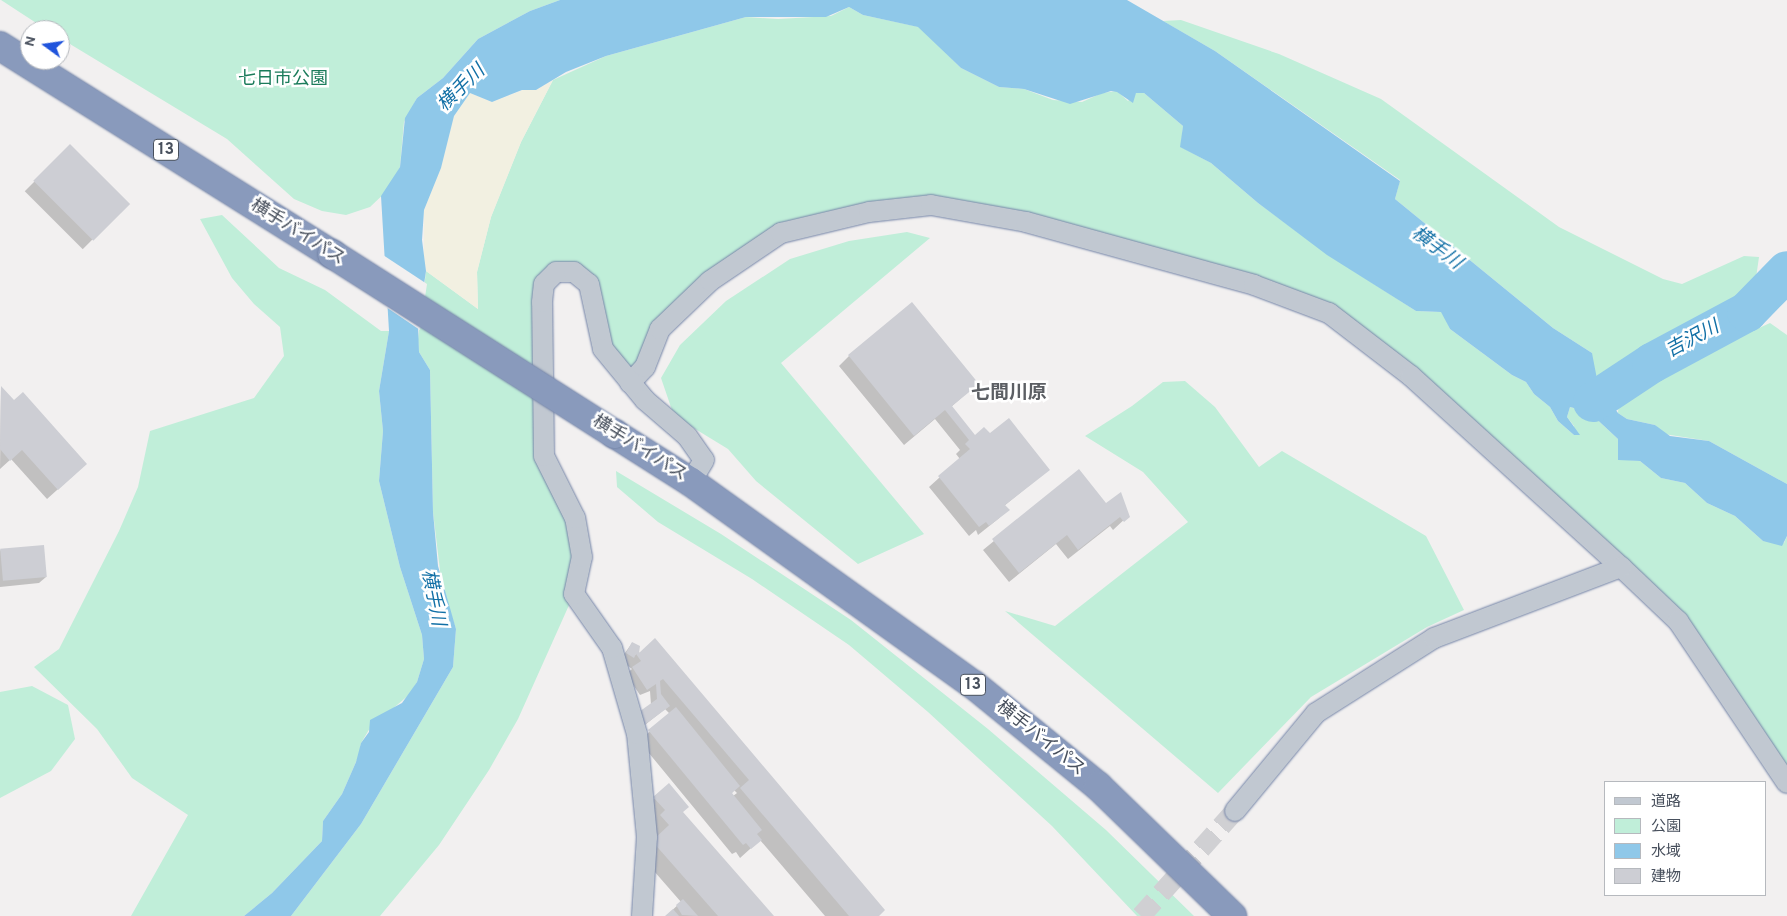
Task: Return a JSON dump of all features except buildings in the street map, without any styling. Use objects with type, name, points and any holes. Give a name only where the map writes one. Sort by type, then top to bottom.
[{"type":"highway","name":"横手バイパス","points":[[0,46],[691,482],[981,691],[1098,786],[1232,916]]},
{"type":"street","points":[[630,383],[645,368],[660,329],[710,281],[781,234],[869,212],[931,206],[1026,222],[1254,285],[1329,313],[1411,376],[1621,567],[1678,621],[1787,783]]},
{"type":"street","points":[[642,916],[647,837],[637,734],[612,648],[574,594],[582,557],[575,518],[544,456],[542,302],[544,284],[556,272],[574,272],[589,284],[603,349],[630,383],[687,436],[704,460],[691,482]]},
{"type":"street","points":[[1235,811],[1316,713],[1434,638],[1621,567]]},
{"type":"green space","name":"七日市公園","points":[[1,0],[560,0],[530,11],[478,39],[443,78],[417,98],[404,122],[400,167],[389,189],[370,207],[346,215],[322,211],[294,199],[227,139],[70,44],[70,20],[32,20]]},
{"type":"green space","points":[[849,7],[863,15],[919,27],[961,68],[999,87],[1024,89],[1053,100],[1082,102],[1102,93],[1117,91],[1128,101],[1136,93],[1144,93],[1183,126],[1181,147],[1211,163],[1258,203],[1327,254],[1416,311],[1442,312],[1450,329],[1512,375],[1526,382],[1534,394],[1550,407],[1558,421],[1574,435],[1574,426],[1567,417],[1570,407],[1589,412],[1618,439],[1618,459],[1640,461],[1661,478],[1685,483],[1707,503],[1735,516],[1763,541],[1784,543],[1787,536],[1787,783],[1678,621],[1329,313],[931,205],[781,234],[710,281],[630,383],[574,272],[544,284],[544,456],[575,518],[574,594],[518,719],[489,770],[439,845],[380,916],[291,916],[361,824],[453,667],[456,629],[442,587],[433,512],[430,370],[419,352],[418,339],[426,271],[478,309],[477,272],[491,217],[521,142],[553,80],[606,56],[746,17],[778,19],[831,16]]},
{"type":"green space","points":[[1181,20],[1279,54],[1381,99],[1559,227],[1663,279],[1682,284],[1744,256],[1759,257],[1756,278],[1740,299],[1705,326],[1674,333],[1653,355],[1625,370],[1619,380],[1601,384],[1592,368],[1592,353],[1553,328],[1395,199],[1400,180],[1215,51],[1163,21]]},
{"type":"green space","points":[[222,215],[279,268],[325,290],[381,331],[389,331],[379,391],[383,431],[379,481],[400,567],[422,635],[424,659],[417,682],[410,694],[370,728],[361,743],[359,755],[342,794],[323,821],[322,841],[272,893],[244,916],[131,916],[188,815],[132,778],[97,729],[34,667],[59,649],[119,531],[138,487],[150,431],[254,398],[284,356],[280,327],[254,304],[232,278],[200,219]]},
{"type":"green space","points":[[907,232],[930,238],[781,363],[924,534],[858,564],[756,481],[728,449],[674,416],[661,378],[680,345],[726,301],[790,259],[849,241]]},
{"type":"green space","points":[[1770,323],[1787,335],[1787,484],[1709,441],[1664,434],[1655,425],[1627,419],[1618,413],[1619,400],[1631,386],[1661,365],[1697,349],[1733,340]]},
{"type":"green space","points":[[1185,381],[1215,407],[1259,467],[1282,451],[1426,536],[1464,610],[1427,627],[1311,697],[1218,793],[1005,611],[1055,626],[1188,522],[1143,472],[1085,436],[1132,406],[1163,382]]},
{"type":"green space","points":[[616,471],[721,534],[851,620],[988,729],[1106,830],[1194,916],[1137,916],[1052,826],[928,712],[849,645],[752,579],[658,522],[617,487]]},
{"type":"green space","points":[[32,686],[68,705],[75,739],[51,771],[0,798],[0,692]]},
{"type":"sand","points":[[553,80],[521,142],[491,217],[477,272],[478,309],[426,271],[424,257],[424,210],[441,168],[454,116],[470,93],[492,102],[523,90],[536,90]]},
{"type":"water","name":"横手川","points":[[560,0],[1127,0],[1215,51],[1400,181],[1395,199],[1553,328],[1592,353],[1597,379],[1601,384],[1609,384],[1612,392],[1608,399],[1618,413],[1627,419],[1655,425],[1670,436],[1709,441],[1787,484],[1787,536],[1782,546],[1763,541],[1735,516],[1707,503],[1685,483],[1661,478],[1640,461],[1618,460],[1618,439],[1589,412],[1570,407],[1567,417],[1580,435],[1574,435],[1558,421],[1550,407],[1534,394],[1526,382],[1512,375],[1450,329],[1441,312],[1416,311],[1327,255],[1258,203],[1211,163],[1180,147],[1183,126],[1144,93],[1136,93],[1133,103],[1117,92],[1111,91],[1070,104],[1024,89],[999,87],[961,68],[918,27],[863,15],[849,7],[826,17],[746,17],[606,56],[566,72],[536,90],[522,90],[492,102],[470,93],[454,116],[441,168],[424,210],[422,240],[426,271],[418,324],[419,352],[430,370],[433,512],[438,566],[456,629],[453,667],[361,824],[291,916],[244,916],[272,893],[322,841],[323,821],[342,794],[356,762],[361,743],[369,732],[370,720],[402,703],[417,682],[424,659],[422,635],[400,567],[379,481],[383,431],[379,391],[389,331],[381,196],[400,167],[405,118],[417,98],[443,78],[478,39],[530,11]]},
{"type":"pier","points":[[383,255],[427,284],[420,330],[386,307]]},
{"type":"waterway","name":"吉沢川","points":[[1593,402],[1652,363],[1747,312],[1787,271]]},
{"type":"tunnel","points":[[1141,916],[1235,811]]},
{"type":"district","name":"七間川原","points":[[1009,394]]}]
